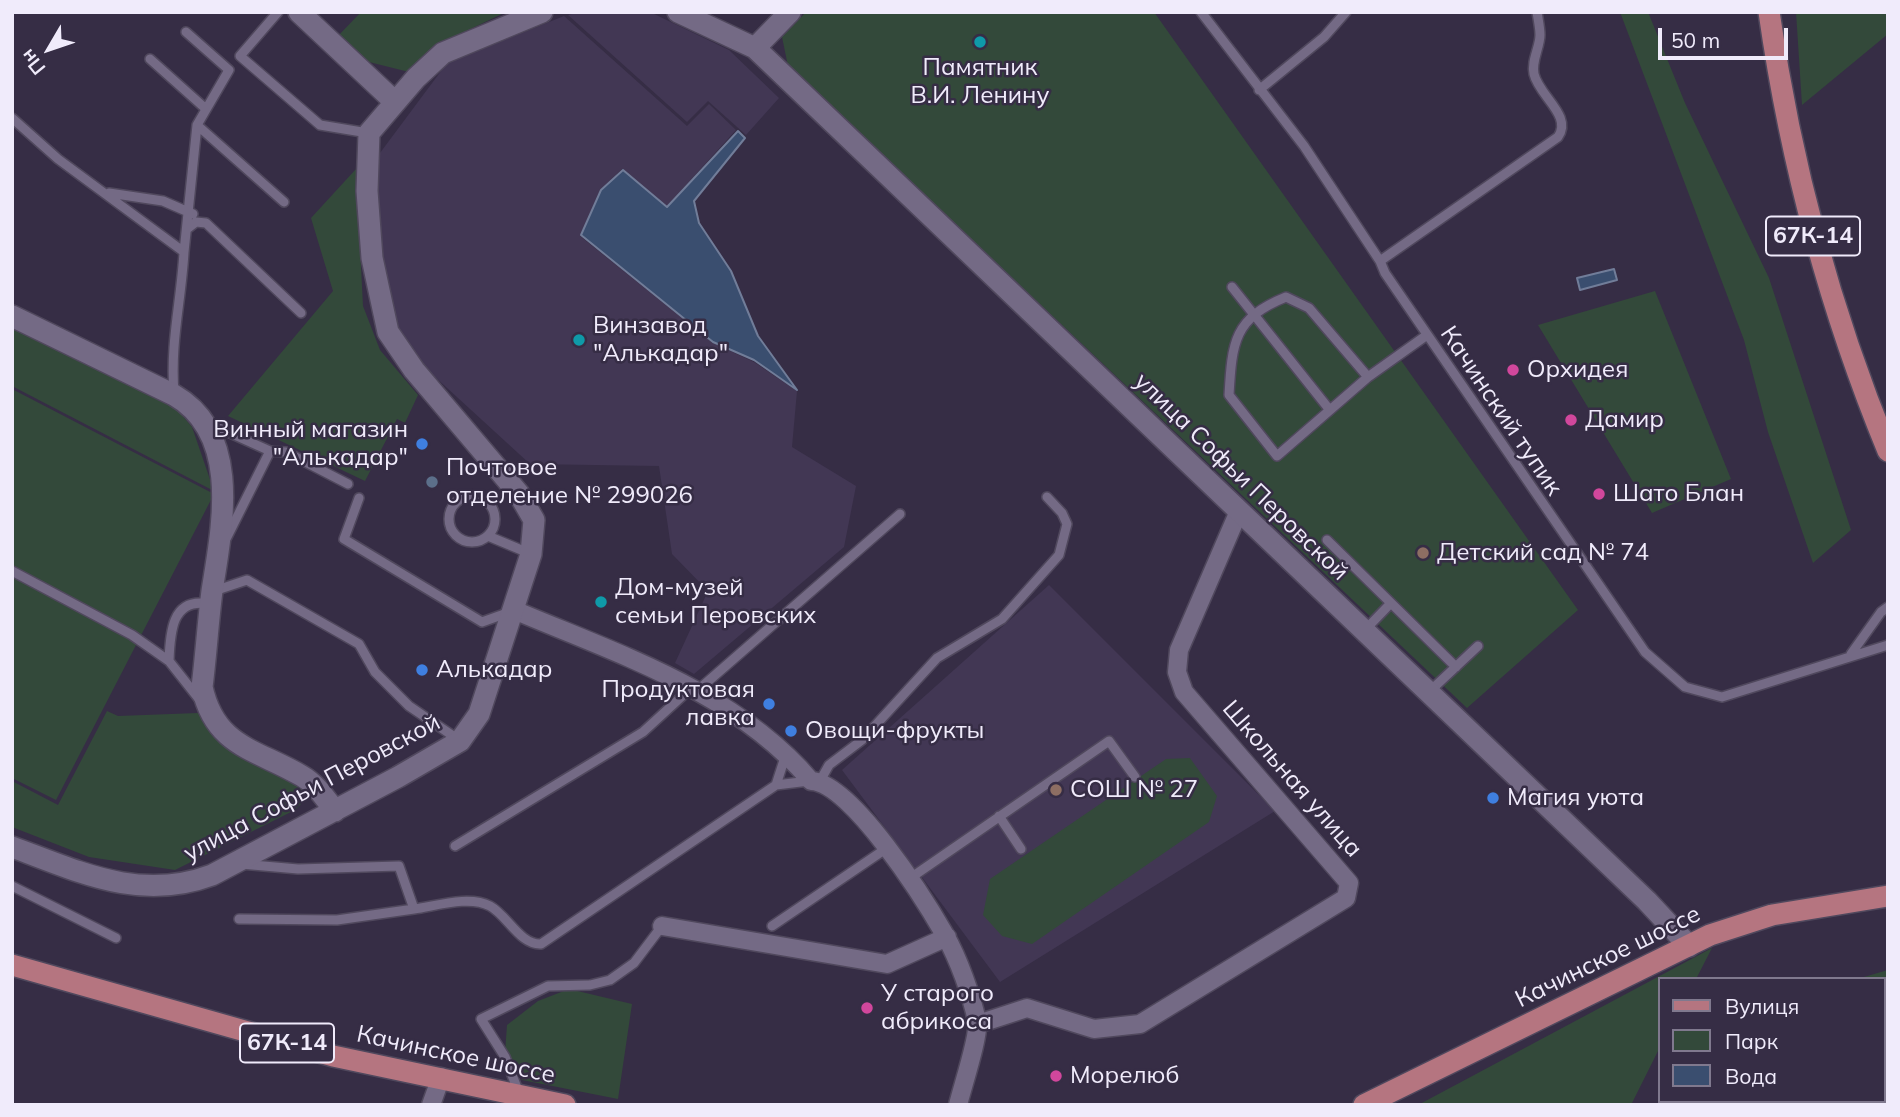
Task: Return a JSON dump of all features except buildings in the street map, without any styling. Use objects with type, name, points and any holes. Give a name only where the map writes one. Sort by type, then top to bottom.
[{"type":"main road","name":"67К-14","points":[[1769,12],[1778,77],[1802,198],[1840,327],[1888,451]]},
{"type":"main road","name":"Качинское шоссе","points":[[1364,1105],[1710,935],[1772,915],[1888,896]]},
{"type":"main road","name":"Качинское шоссе","points":[[12,965],[333,1056],[519,1093],[565,1105]]},
{"type":"street","points":[[299,12],[396,102]]},
{"type":"street","points":[[369,133],[443,53],[542,12]]},
{"type":"street","name":"улица Софьи Перовской","points":[[678,12],[755,48],[1647,901],[1689,946]]},
{"type":"street","points":[[755,48],[790,12]]},
{"type":"street","name":"улица Софьи Перовской","points":[[12,846],[121,884],[152,888],[187,884],[335,811],[460,741],[480,713],[531,554],[534,520],[519,494],[414,370],[388,332],[372,258],[367,191],[369,133]]},
{"type":"street","points":[[12,316],[174,395],[188,403],[217,432],[221,474],[220,552],[202,687],[207,708],[230,738],[248,751],[302,776],[319,789],[335,811]]},
{"type":"street","name":"Школьная улица","points":[[978,1024],[1027,1008],[1094,1029],[1140,1024],[1346,898],[1349,883],[1184,691],[1177,672],[1179,650],[1239,511]]},
{"type":"street","points":[[514,611],[695,688],[739,715],[786,752],[815,781],[841,794],[887,848],[947,937],[978,1024],[958,1105]]},
{"type":"street","points":[[662,926],[887,964],[947,937]]},
{"type":"street","points":[[431,1105],[441,1077]]},
{"type":"lane","points":[[278,12],[240,56],[320,125],[369,133]]},
{"type":"lane","name":"Качинский тупик","points":[[1201,12],[1304,146],[1427,335],[1645,653],[1685,687],[1722,697],[1851,654],[1888,645]]},
{"type":"lane","points":[[1259,90],[1324,37],[1346,12]]},
{"type":"lane","points":[[1380,261],[1487,189],[1558,137],[1563,130],[1563,120],[1544,95],[1534,73],[1540,35],[1537,12]]},
{"type":"lane","points":[[174,395],[173,334],[182,291],[197,125],[229,69],[186,32]]},
{"type":"lane","points":[[150,59],[206,109]]},
{"type":"lane","points":[[12,118],[58,159],[184,252]]},
{"type":"lane","points":[[197,125],[284,202]]},
{"type":"lane","points":[[107,193],[163,201],[189,211],[206,223],[301,313]]},
{"type":"lane","points":[[187,229],[197,222],[206,223]]},
{"type":"lane","points":[[1232,287],[1329,410]]},
{"type":"lane","points":[[1368,377],[1309,308],[1286,297],[1263,306],[1237,331],[1229,395],[1278,456],[1368,377],[1427,335]]},
{"type":"lane","points":[[217,432],[270,451],[286,452],[348,484]]},
{"type":"lane","points":[[220,552],[270,451]]},
{"type":"lane","points":[[488,536],[495,522],[488,501],[473,495],[465,496],[452,505],[448,520],[460,539],[474,542],[488,536],[531,554]]},
{"type":"lane","points":[[239,919],[337,920],[480,903],[491,906],[528,940],[541,944],[776,785],[815,781],[829,765],[862,740],[937,657],[1002,619],[1059,555],[1067,524],[1062,513],[1047,497]]},
{"type":"lane","points":[[359,498],[344,539],[482,622],[514,611]]},
{"type":"lane","points":[[455,846],[643,732],[900,514]]},
{"type":"lane","points":[[1326,540],[1456,667]]},
{"type":"lane","points":[[12,570],[132,635],[169,661],[207,708]]},
{"type":"lane","points":[[169,661],[171,631],[176,618],[186,605],[212,598],[247,580],[359,644],[374,672],[409,706],[460,741]]},
{"type":"lane","points":[[1364,631],[1391,603]]},
{"type":"lane","points":[[1851,654],[1881,611],[1888,607]]},
{"type":"lane","points":[[1429,692],[1478,646]]},
{"type":"lane","points":[[909,879],[1109,741],[1135,777]]},
{"type":"lane","points":[[776,785],[786,752]]},
{"type":"lane","points":[[999,816],[1021,849]]},
{"type":"lane","points":[[772,926],[887,848]]},
{"type":"lane","points":[[234,863],[298,869],[399,866],[414,909]]},
{"type":"lane","points":[[12,886],[116,938]]},
{"type":"lane","points":[[519,1093],[505,1057],[481,1019],[548,986],[590,985],[610,980],[634,963],[662,926]]},
{"type":"shaded area","points":[[579,12],[650,12],[729,50],[779,98],[746,135],[708,101],[687,122],[568,15]]},
{"type":"shaded area","name":"Винзавод \"Алькадар\"","points":[[564,16],[687,126],[709,104],[736,130],[667,206],[622,169],[600,190],[580,236],[713,343],[754,362],[797,391],[792,447],[856,486],[844,547],[694,674],[675,663],[708,591],[672,554],[659,466],[530,464],[398,343],[379,242],[374,161],[447,63]]},
{"type":"shaded area","name":"СОШ № 27","points":[[1049,585],[1275,811],[1000,982],[842,770]]},
{"type":"green space","points":[[361,12],[506,12],[435,46],[409,72],[365,61],[338,36]]},
{"type":"green space","points":[[806,12],[1154,12],[1578,610],[1467,708],[788,66],[782,37]]},
{"type":"green space","points":[[1620,12],[1648,12],[1685,103],[1769,278],[1851,530],[1813,563],[1768,432],[1744,340]]},
{"type":"green space","points":[[1796,12],[1888,12],[1888,34],[1802,105]]},
{"type":"green space","points":[[356,169],[363,306],[380,350],[418,395],[405,423],[397,419],[365,481],[228,416],[333,291],[311,218]]},
{"type":"green space","points":[[1655,291],[1731,479],[1652,513],[1538,325]]},
{"type":"green space","points":[[12,321],[166,396],[192,427],[214,491],[12,386]]},
{"type":"green space","points":[[12,389],[214,494],[56,800],[12,778]]},
{"type":"green space","points":[[107,711],[118,716],[198,713],[228,749],[284,775],[311,794],[295,810],[175,870],[89,857],[12,827],[12,781],[58,805]]},
{"type":"green space","points":[[1190,758],[1217,796],[1209,822],[1032,944],[1002,936],[983,915],[990,879],[1166,759]]},
{"type":"green space","points":[[1712,948],[1697,977],[1658,977],[1658,1051],[1631,1105],[1418,1105]]},
{"type":"green space","points":[[1888,970],[1888,1105],[1694,1105],[1693,1103],[1886,1103],[1886,977],[1864,977]]},
{"type":"green space","points":[[569,989],[632,1004],[618,1099],[522,1080],[505,1053],[507,1025],[538,1001]]},
{"type":"water","points":[[738,131],[745,138],[694,201],[699,223],[731,271],[758,336],[797,390],[754,360],[713,342],[581,235],[601,190],[623,170],[667,207]]},
{"type":"water","points":[[1614,269],[1617,280],[1580,290],[1577,278]]},
{"type":"place","name":"Памятник В.И. Ленину","points":[[980,42]]},
{"type":"place","name":"Винзавод \"Алькадар\"","points":[[579,340]]},
{"type":"place","name":"Орхидея","points":[[1513,370]]},
{"type":"place","name":"Дамир","points":[[1571,420]]},
{"type":"place","name":"Винный магазин \"Алькадар\"","points":[[422,444]]},
{"type":"place","name":"Почтовое отделение № 299026","points":[[432,482]]},
{"type":"place","name":"Шато Блан","points":[[1599,494]]},
{"type":"place","name":"Детский сад № 74","points":[[1423,553]]},
{"type":"place","name":"Дом-музей семьи Перовских","points":[[601,602]]},
{"type":"place","name":"Алькадар","points":[[422,670]]},
{"type":"place","name":"Продуктовая лавка","points":[[769,704]]},
{"type":"place","name":"Овощи-фрукты","points":[[791,731]]},
{"type":"place","name":"СОШ № 27","points":[[1056,790]]},
{"type":"place","name":"Магия уюта","points":[[1493,798]]},
{"type":"place","name":"У старого абрикоса","points":[[867,1008]]},
{"type":"place","name":"Морелюб","points":[[1056,1076]]}]
